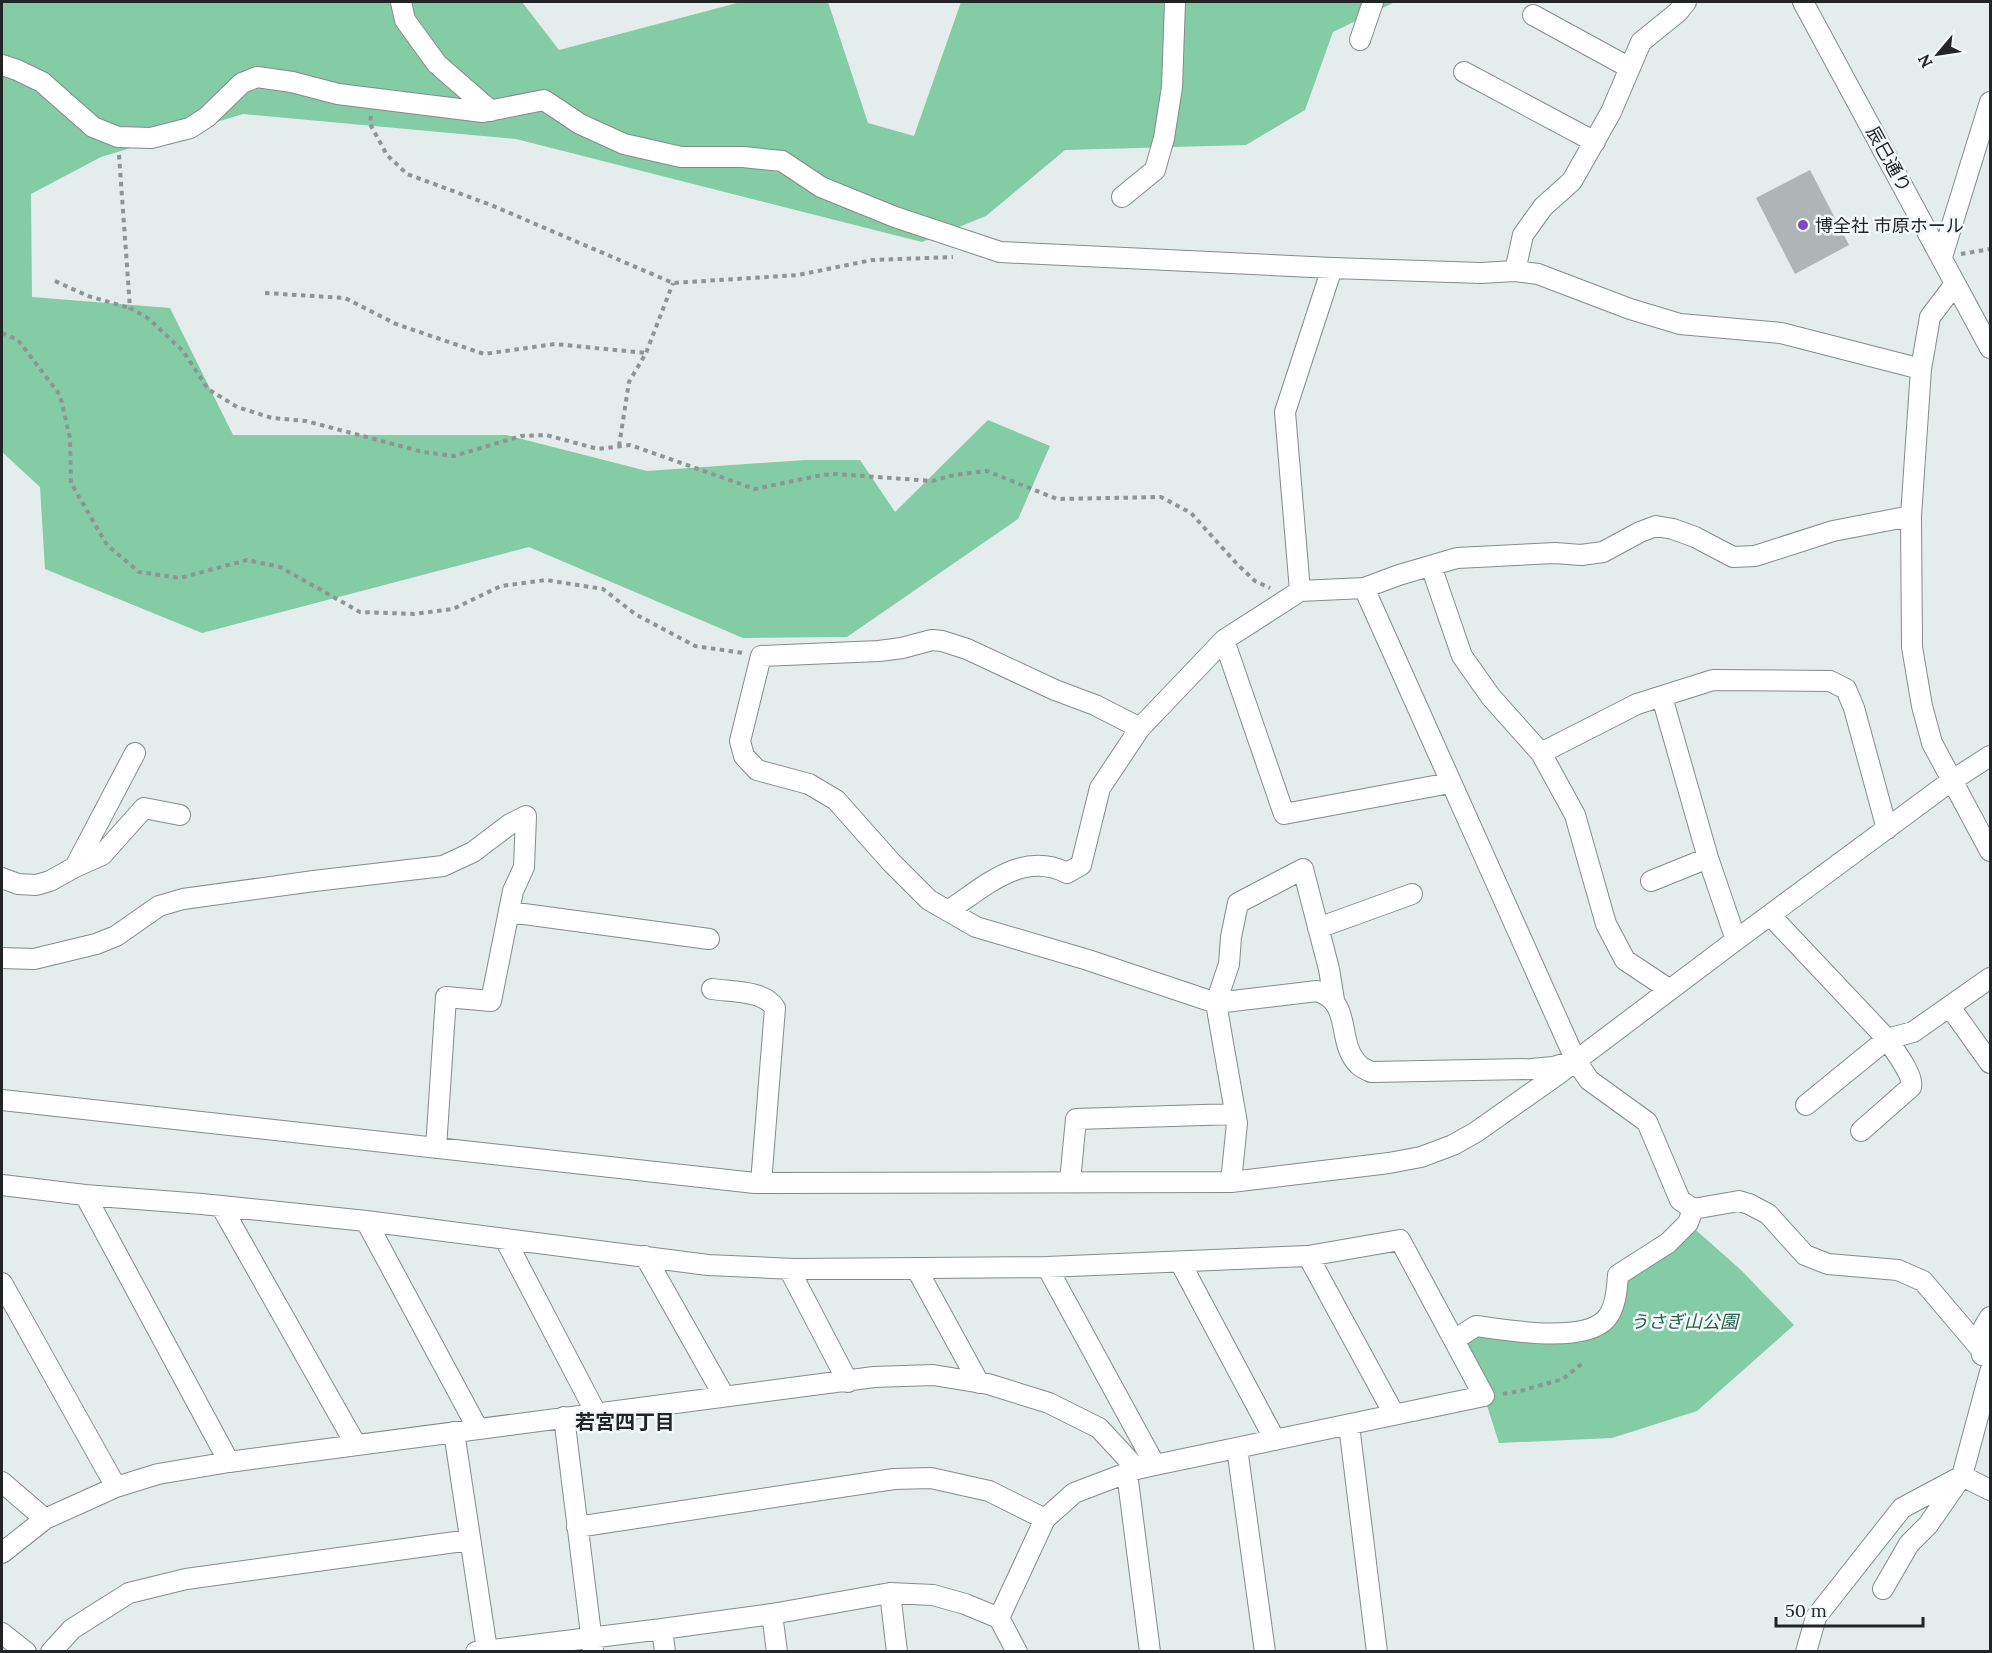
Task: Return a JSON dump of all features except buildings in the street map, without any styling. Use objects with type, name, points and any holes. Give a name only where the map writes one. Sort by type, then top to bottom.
[{"type":"street","points":[[401,2],[405,20],[437,64],[490,111]]},
{"type":"street","points":[[1122,197],[1155,170],[1164,138],[1172,87],[1175,2]]},
{"type":"street","points":[[1360,40],[1373,2]]},
{"type":"street","points":[[1515,271],[1523,235],[1543,207],[1572,181],[1611,112],[1641,42],[1678,12],[1686,2]]},
{"type":"street","name":"辰巳通り","points":[[1803,2],[1990,348]]},
{"type":"street","points":[[1533,15],[1630,68]]},
{"type":"street","points":[[2,65],[17,69],[42,82],[93,126],[118,137],[151,138],[190,128],[207,117],[242,83],[257,77],[292,82],[338,94],[483,112],[544,100],[579,124],[624,144],[681,157],[743,157],[782,161],[821,188],[895,217],[1000,252],[1332,268],[1481,273],[1515,271],[1538,274],[1630,309],[1680,324],[1781,333],[1921,369]]},
{"type":"street","points":[[1464,72],[1594,142]]},
{"type":"street","points":[[1942,257],[1990,102]]},
{"type":"street","points":[[1300,591],[1285,412],[1332,268]]},
{"type":"street","points":[[1955,284],[1930,317],[1921,369],[1911,516],[1912,647],[1922,706],[1932,743],[1990,851]]},
{"type":"street","points":[[948,911],[1001,875],[1017,868],[1052,866],[1067,873],[1081,865],[1100,788],[1140,729],[1224,640],[1300,591],[1364,588],[1457,558],[1555,553],[1581,555],[1603,552],[1656,526],[1695,537],[1733,557],[1755,556],[1833,531],[1911,516]]},
{"type":"street","points":[[1431,566],[1462,656],[1491,697],[1541,753],[1575,815],[1606,924],[1625,960],[1670,990]]},
{"type":"street","points":[[1364,588],[1576,1061],[1589,1080],[1647,1122],[1680,1200],[1693,1209],[1739,1201],[1749,1204],[1768,1214],[1805,1255],[1828,1264],[1898,1270],[1923,1281],[1979,1347],[1990,1371],[1962,1476],[1928,1525],[1909,1544],[1883,1589]]},
{"type":"street","points":[[1140,729],[1095,705],[1055,690],[967,649],[932,640],[879,651],[761,656],[740,741],[744,756],[757,770],[809,784],[836,800],[891,862],[929,900],[976,927],[1088,960],[1216,1003],[1317,991],[1328,994],[1334,1000]]},
{"type":"street","points":[[1224,640],[1284,814],[1450,783]]},
{"type":"street","points":[[1541,753],[1638,704],[1713,680],[1830,681],[1846,689],[1854,708],[1887,829]]},
{"type":"street","points":[[1662,697],[1708,858],[1736,940]]},
{"type":"street","points":[[75,867],[135,753]]},
{"type":"street","points":[[2,1100],[761,1183],[1231,1182],[1356,1168],[1420,1157],[1453,1145],[1476,1132],[1576,1061],[1951,781],[1990,756]]},
{"type":"street","points":[[2,878],[18,884],[36,885],[50,881],[102,855],[144,808],[180,815]]},
{"type":"street","points":[[2,958],[34,959],[96,944],[116,936],[159,906],[183,899],[314,880],[442,866],[473,852],[510,824],[526,816],[524,867],[513,891],[491,1001],[446,997],[436,1148]]},
{"type":"street","points":[[1651,880],[1708,858]]},
{"type":"street","points":[[1231,1182],[1237,1123],[1216,1003],[1229,964],[1231,937],[1238,903],[1303,869],[1329,969],[1334,1000],[1343,1023],[1346,1044],[1359,1065],[1371,1072],[1531,1069],[1553,1067],[1576,1061]]},
{"type":"street","points":[[1318,928],[1412,894]]},
{"type":"street","points":[[509,912],[709,939]]},
{"type":"street","points":[[1770,915],[1887,1039],[1910,1075],[1911,1087],[1861,1131]]},
{"type":"street","points":[[1806,1105],[1887,1039],[1913,1032],[1990,978]]},
{"type":"street","points":[[712,989],[759,996],[771,1001],[775,1008],[761,1183]]},
{"type":"street","points":[[1950,1007],[1990,1063]]},
{"type":"street","points":[[1070,1181],[1076,1119],[1235,1114]]},
{"type":"street","points":[[2,1185],[366,1221],[708,1265],[789,1269],[1047,1267],[1308,1256],[1400,1240],[1484,1396],[1139,1469],[1074,1493],[1045,1518],[999,1618]]},
{"type":"street","points":[[85,1195],[229,1462]]},
{"type":"street","points":[[221,1206],[356,1445]]},
{"type":"street","points":[[1454,1340],[1476,1326],[1530,1334],[1585,1331],[1606,1319],[1616,1298],[1618,1275],[1668,1243],[1688,1222],[1693,1209]]},
{"type":"street","points":[[366,1221],[478,1429]]},
{"type":"street","points":[[505,1239],[596,1413]]},
{"type":"street","points":[[645,1256],[724,1396]]},
{"type":"street","points":[[1308,1256],[1394,1414]]},
{"type":"street","points":[[1180,1262],[1275,1440]]},
{"type":"street","points":[[1047,1267],[1139,1469],[1150,1652]]},
{"type":"street","points":[[916,1268],[979,1383]]},
{"type":"street","points":[[789,1269],[848,1382]]},
{"type":"street","points":[[2,1283],[116,1487]]},
{"type":"street","points":[[1979,1347],[1981,1331],[1990,1317]]},
{"type":"street","points":[[2,1553],[45,1519],[116,1487],[158,1474],[229,1462],[874,1377],[933,1375],[979,1383],[1049,1402],[1099,1428],[1139,1469]]},
{"type":"street","points":[[564,1417],[593,1645]]},
{"type":"street","points":[[1349,1425],[1377,1652]]},
{"type":"street","points":[[454,1432],[470,1540],[482,1651],[593,1645],[662,1629],[772,1614],[890,1593],[933,1595],[966,1604],[999,1618],[1017,1652]]},
{"type":"street","points":[[1238,1448],[1265,1652]]},
{"type":"street","points":[[1962,1476],[1990,1490]]},
{"type":"street","points":[[1806,1652],[1816,1617],[1902,1508],[1962,1476],[1990,1478]]},
{"type":"street","points":[[577,1527],[894,1479],[932,1478],[989,1491],[1045,1518]]},
{"type":"street","points":[[2,1482],[45,1519]]},
{"type":"street","points":[[51,1652],[72,1629],[129,1593],[186,1579],[470,1540]]},
{"type":"street","points":[[890,1593],[897,1652]]},
{"type":"street","points":[[772,1614],[777,1652]]},
{"type":"street","points":[[662,1629],[665,1652]]},
{"type":"street","points":[[2,1633],[26,1652]]},
{"type":"path","points":[[374,97],[370,124],[387,156],[407,174],[491,205],[673,283],[798,275],[872,261],[955,257]]},
{"type":"path","points":[[118,137],[130,308]]},
{"type":"path","points":[[1942,257],[1990,249]]},
{"type":"path","points":[[55,281],[88,296],[130,308],[149,319],[183,351],[208,389],[237,407],[272,418],[306,421],[423,452],[454,456],[521,436],[546,435],[598,449],[630,445],[755,489],[822,475],[932,481],[954,475],[987,471],[1057,499],[1161,497],[1191,513],[1255,581],[1274,591],[1300,591]]},
{"type":"path","points":[[619,446],[630,382],[646,353],[673,283]]},
{"type":"path","points":[[265,293],[345,298],[396,324],[484,354],[555,344],[646,353]]},
{"type":"path","points":[[2,333],[18,340],[60,395],[70,438],[71,483],[107,545],[139,572],[180,578],[247,560],[280,567],[360,612],[414,614],[453,609],[501,586],[546,580],[603,589],[635,614],[694,646],[761,656]]},
{"type":"path","points":[[1484,1396],[1520,1391],[1563,1379],[1584,1362]]},
{"type":"green space","points":[[2,2],[522,2],[559,50],[741,2],[828,2],[868,123],[914,136],[961,2],[1395,2],[1333,32],[1305,110],[1246,145],[1065,150],[986,216],[922,242],[516,139],[243,114],[101,157],[31,194],[32,297],[170,308],[233,435],[506,435],[647,471],[805,460],[860,460],[895,512],[988,420],[1050,446],[1018,519],[847,637],[743,638],[529,547],[202,633],[45,569],[40,487],[2,452]]},
{"type":"green space","name":"うさぎ山公園","points":[[1688,1223],[1742,1271],[1794,1325],[1697,1411],[1612,1438],[1499,1443],[1484,1396],[1454,1340],[1476,1326],[1585,1331],[1606,1319],[1618,1275]]},
{"type":"place","name":"博全社 市原ホール","points":[[1803,225]]},
{"type":"district","name":"若宮四丁目","points":[[625,1421]]}]
